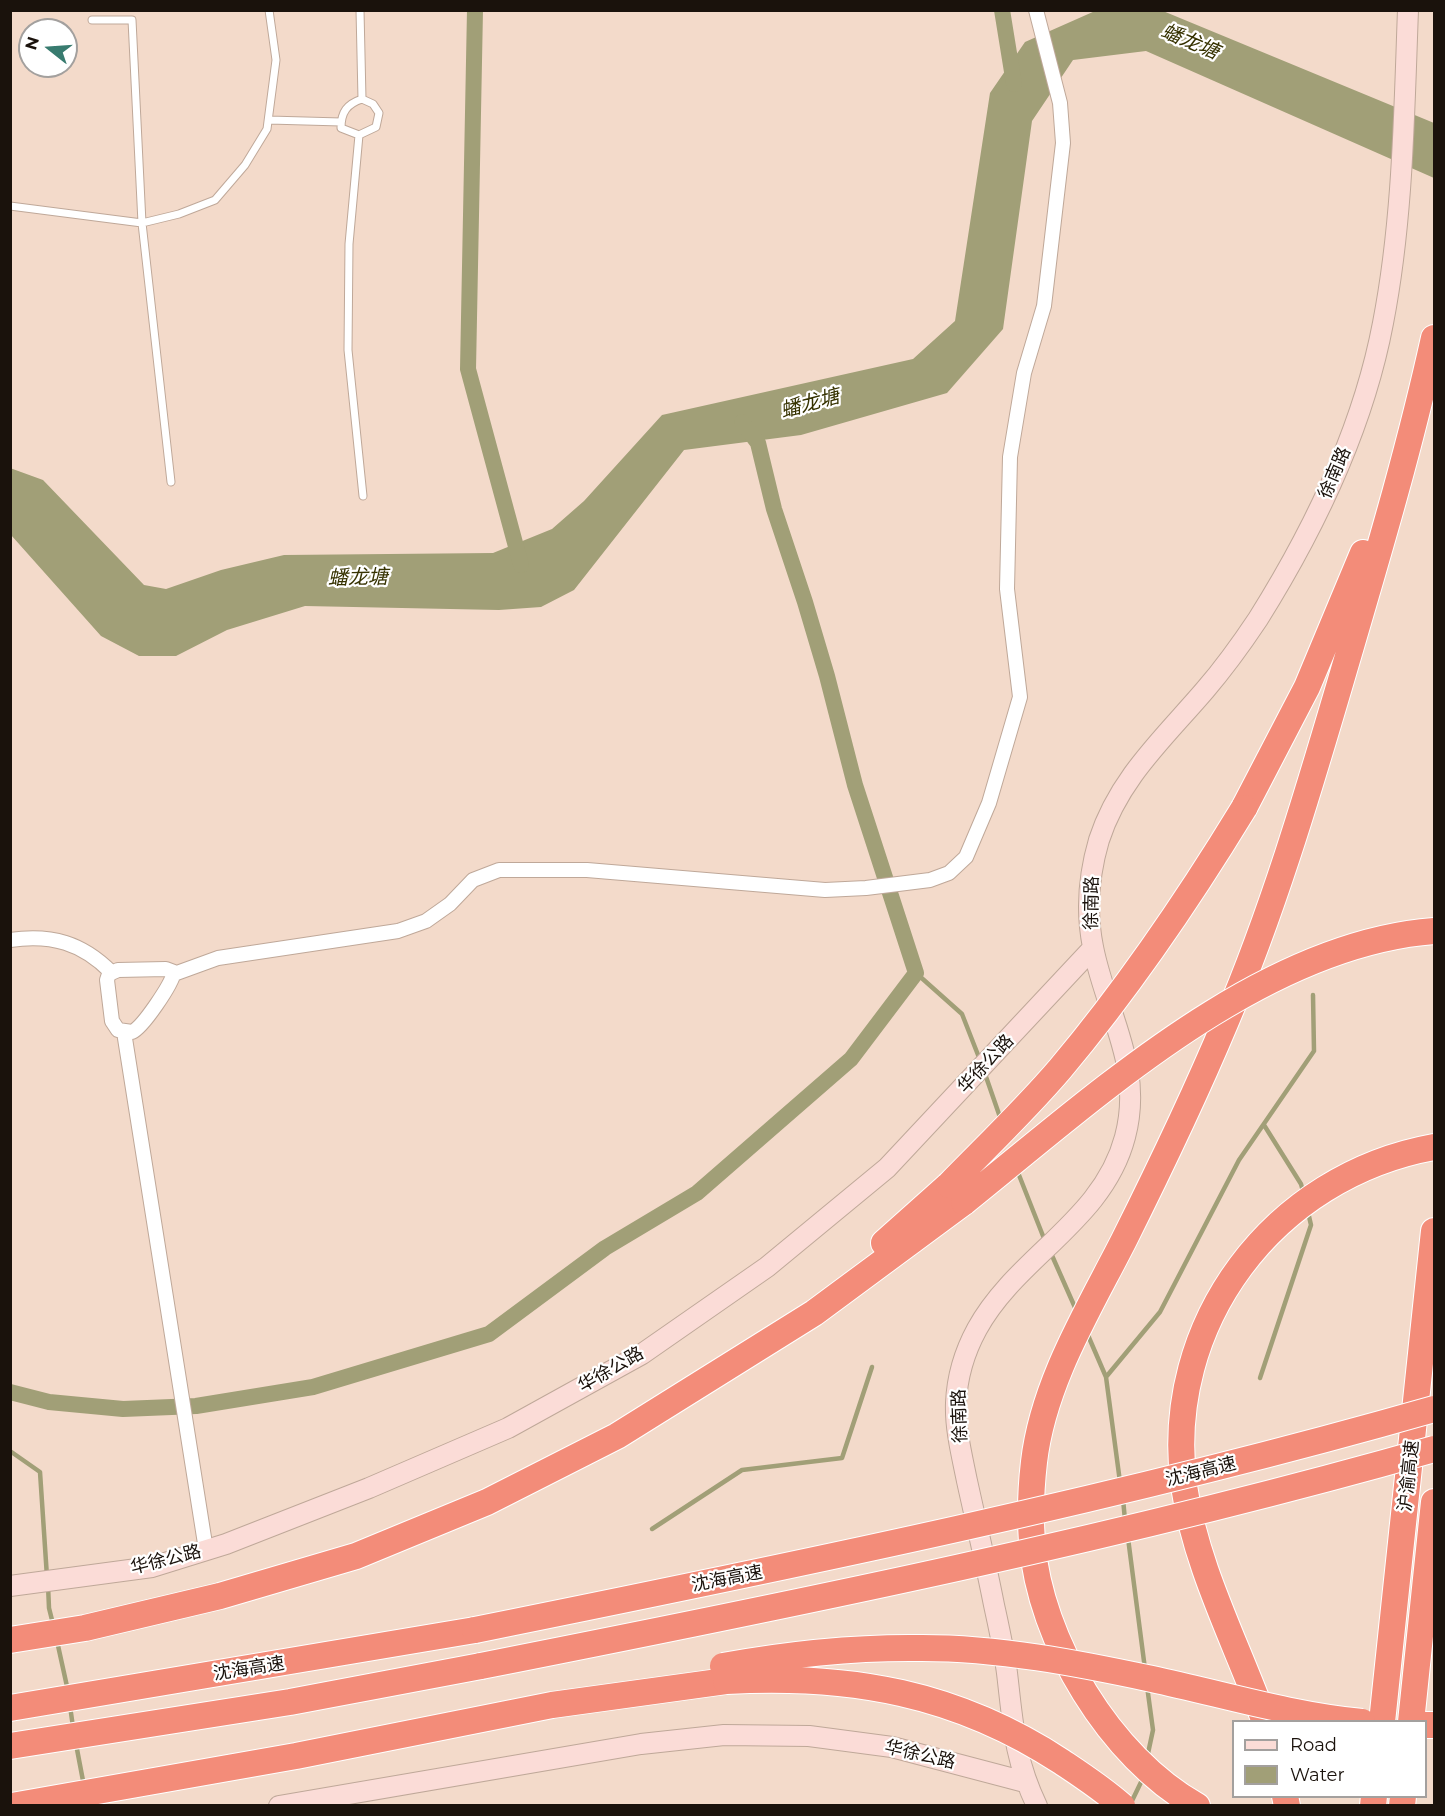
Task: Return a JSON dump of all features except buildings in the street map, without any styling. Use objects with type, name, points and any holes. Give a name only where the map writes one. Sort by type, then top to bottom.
[{"type":"highway","points":[[956,1193],[1109,1009],[1156,946],[1244,808],[1277,748],[1340,612],[1388,487],[1434,330]]},
{"type":"highway","points":[[1197,1806],[1146,1768],[1112,1731],[1087,1696],[1051,1624],[1032,1544],[1034,1459],[1044,1417],[1059,1376],[1094,1299],[1164,1161],[1227,1018],[1282,871],[1394,500],[1434,338]]},
{"type":"highway","points":[[14,1640],[85,1628],[220,1596],[356,1556],[465,1511],[617,1436],[814,1313],[956,1193],[1202,1020],[1254,989],[1337,953],[1430,931]]},
{"type":"highway","points":[[1264,1720],[1204,1565],[1184,1488],[1180,1447],[1190,1368],[1203,1331],[1220,1295],[1254,1248],[1298,1205],[1348,1174],[1404,1153],[1434,1147]]},
{"type":"highway","name":"沪渝高速","points":[[1382,1720],[1434,1231]]},
{"type":"highway","name":"沈海高速","points":[[19,1706],[475,1630],[786,1567],[1088,1499],[1235,1463],[1434,1409]]},
{"type":"highway","name":"沈海高速","points":[[22,1744],[290,1702],[793,1605],[1093,1538],[1434,1449]]},
{"type":"highway","name":"沪渝高速","points":[[1411,1720],[1434,1502]]},
{"type":"highway","points":[[12,1806],[296,1756],[724,1673],[819,1651],[924,1647],[976,1651],[1152,1679],[1291,1712],[1348,1720]]},
{"type":"highway","points":[[724,1673],[858,1683],[945,1704],[986,1719],[1029,1740],[1108,1793],[1122,1806]]},
{"type":"street","points":[[124,1032],[132,1032],[141,1026],[170,984],[174,974],[218,958],[398,931],[426,921],[450,904],[473,880],[499,870],[552,868],[825,890],[910,883],[949,873],[966,857],[973,846],[1018,709],[1020,685],[1007,590],[1008,479],[1017,408],[1044,306],[1064,143],[1057,91],[1036,10]]},
{"type":"street","name":"徐南路","points":[[1036,1806],[1025,1782],[1013,1738],[1006,1672],[961,1455],[956,1405],[966,1353],[991,1307],[1025,1268],[1066,1231],[1103,1188],[1117,1161],[1126,1134],[1130,1106],[1130,1077],[1125,1050],[1093,948],[1089,921],[1090,883],[1097,845],[1110,809],[1153,746],[1206,689],[1254,624],[1297,554],[1334,480],[1362,405],[1383,328],[1395,250],[1405,104],[1408,10]]},
{"type":"street","points":[[10,940],[36,937],[74,945],[96,956],[111,972]]},
{"type":"street","name":"华徐公路","points":[[10,1586],[78,1579],[152,1567],[206,1550],[369,1488],[508,1428],[642,1354],[767,1267],[887,1168],[1093,948]]},
{"type":"street","points":[[174,974],[173,970],[166,969],[118,970],[111,972],[107,980],[112,1021],[124,1032],[206,1550]]},
{"type":"street","name":"华徐公路","points":[[279,1806],[641,1744],[724,1735],[808,1736],[892,1747],[1025,1782]]},
{"type":"lane","points":[[10,206],[142,223],[179,214],[215,200],[245,165],[267,129],[276,60],[269,10]]},
{"type":"lane","points":[[360,10],[362,99]]},
{"type":"lane","points":[[92,20],[132,20],[142,223],[171,482]]},
{"type":"lane","points":[[362,99],[373,104],[379,112],[376,127],[359,135],[341,128],[341,117],[350,103],[362,99]]},
{"type":"lane","points":[[268,120],[341,122]]},
{"type":"lane","points":[[359,135],[349,243],[348,350],[363,496]]},
{"type":"water","name":"蟠龙塘","points":[[1095,11],[1163,11],[1434,123],[1434,178],[1146,51],[1073,60],[1032,121],[1003,329],[947,393],[801,435],[684,450],[574,590],[541,607],[499,610],[305,606],[227,630],[176,656],[139,656],[101,636],[11,535],[10,468],[43,480],[144,585],[166,589],[221,570],[284,555],[493,553],[552,529],[584,501],[662,415],[913,359],[955,321],[990,93],[1025,42]]},
{"type":"waterway","points":[[475,10],[468,369],[521,565]]},
{"type":"waterway","points":[[1002,10],[1014,84]]},
{"type":"waterway","points":[[10,1392],[49,1402],[123,1409],[196,1406],[313,1387],[489,1334],[605,1248],[697,1193],[851,1059],[916,973],[855,785],[827,676],[774,509],[758,443],[742,422]]},
{"type":"waterway","points":[[916,973],[962,1014],[980,1060]]},
{"type":"waterway","points":[[1106,1377],[1160,1312],[1239,1160],[1314,1051],[1313,995]]},
{"type":"waterway","points":[[984,1071],[1001,1120]]},
{"type":"waterway","points":[[1264,1125],[1301,1184],[1304,1195]]},
{"type":"waterway","points":[[1017,1170],[1045,1241]]},
{"type":"waterway","points":[[1260,1378],[1311,1225],[1308,1212]]},
{"type":"waterway","points":[[1050,1251],[1077,1312]]},
{"type":"waterway","points":[[1087,1333],[1106,1377],[1120,1482]]},
{"type":"waterway","points":[[652,1529],[742,1470],[842,1458],[872,1367]]},
{"type":"waterway","points":[[10,1451],[40,1472],[47,1577]]},
{"type":"waterway","points":[[1123,1499],[1125,1520]]},
{"type":"waterway","points":[[1128,1538],[1145,1669]]},
{"type":"waterway","points":[[48,1585],[49,1608],[53,1624]]},
{"type":"waterway","points":[[57,1641],[68,1691]]},
{"type":"waterway","points":[[1147,1686],[1153,1730],[1147,1758]]},
{"type":"waterway","points":[[70,1706],[73,1727]]},
{"type":"waterway","points":[[76,1744],[84,1786]]},
{"type":"waterway","points":[[1130,1805],[1143,1778]]}]
